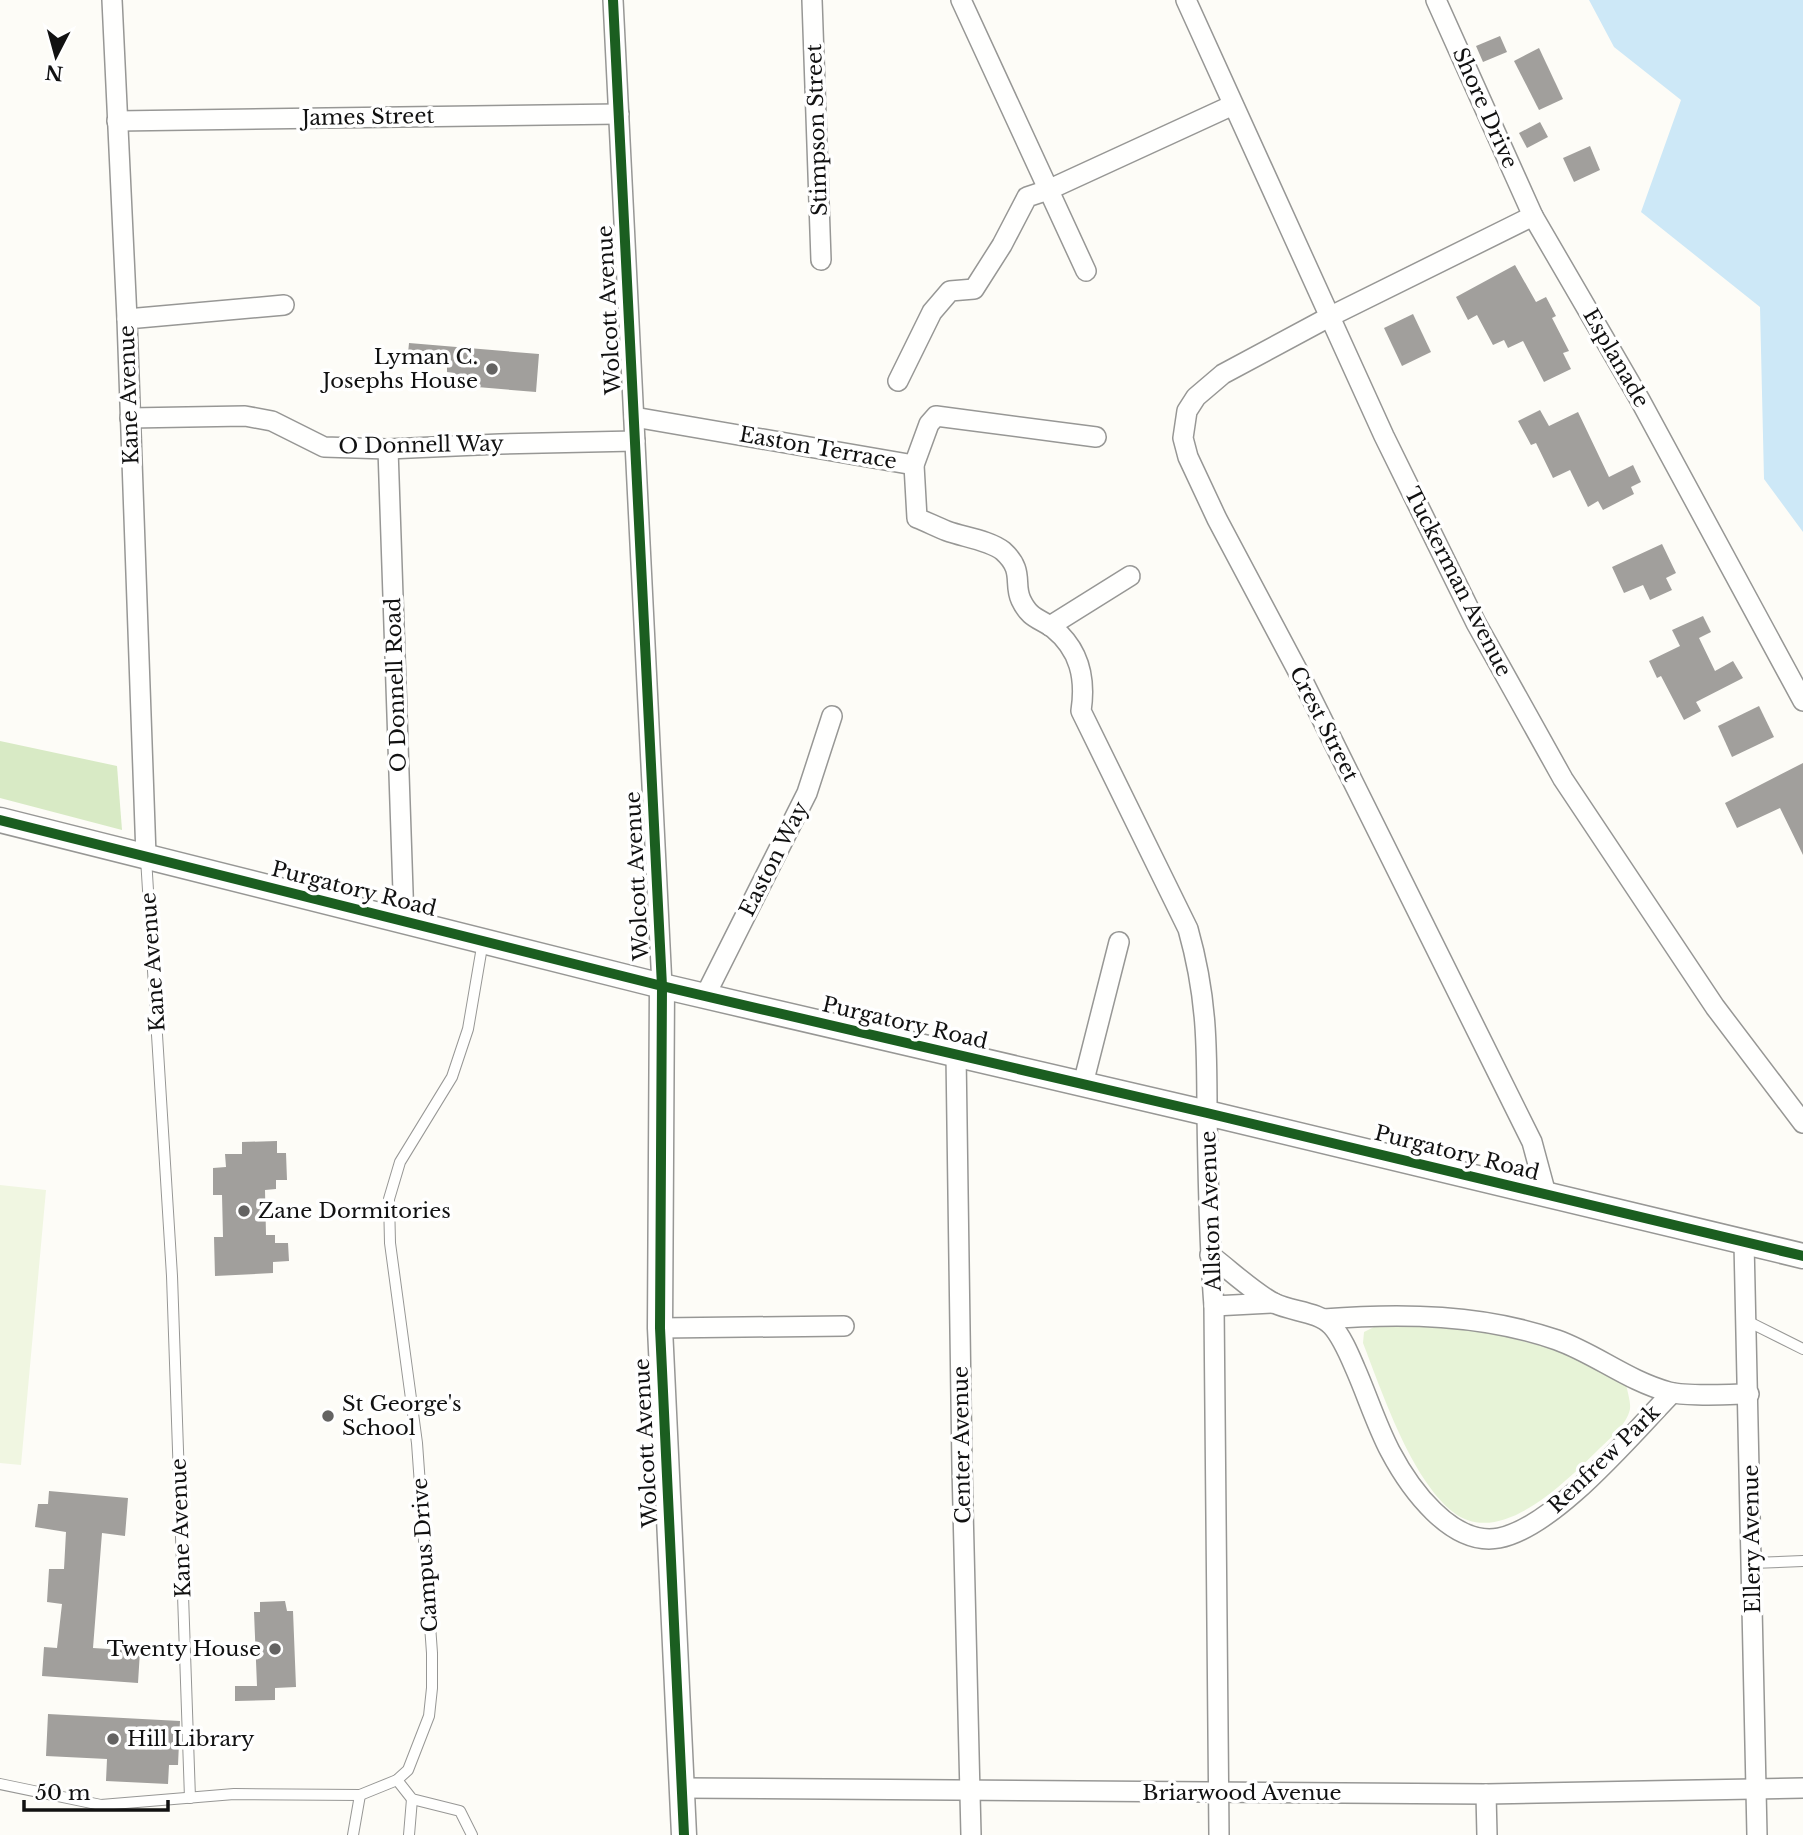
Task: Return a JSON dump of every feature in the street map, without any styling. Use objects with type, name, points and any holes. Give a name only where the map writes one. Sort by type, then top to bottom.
[{"type":"street","name":"Kane Avenue","points":[[112,0],[127,319],[146,856]]},
{"type":"street","name":"Wolcott Avenue","points":[[613,0],[662,986],[660,1328],[684,1835]]},
{"type":"street","name":"Stimpson Street","points":[[812,0],[821,260]]},
{"type":"street","points":[[961,0],[1086,271]]},
{"type":"street","name":"Tuckerman Avenue","points":[[1186,0],[1384,436],[1476,623],[1563,779],[1715,1007],[1803,1123]]},
{"type":"street","name":"Shore Drive","points":[[1436,0],[1533,216]]},
{"type":"street","points":[[898,381],[932,312],[950,291],[974,289],[1002,245],[1027,197],[1048,190],[1233,105]]},
{"type":"street","name":"James Street","points":[[117,121],[619,114]]},
{"type":"street","points":[[1331,316],[1533,216]]},
{"type":"street","name":"Esplanade","points":[[1533,216],[1640,400],[1803,701]]},
{"type":"street","points":[[127,319],[284,305]]},
{"type":"street","name":"Crest Street","points":[[1331,316],[1223,374],[1196,397],[1187,411],[1183,438],[1188,457],[1217,519],[1302,679],[1532,1142],[1546,1194]]},
{"type":"street","name":"O Donnell Way","points":[[130,418],[245,416],[272,421],[324,447],[388,449],[635,442]]},
{"type":"street","name":"Easton Terrace","points":[[634,417],[914,465],[929,424],[936,416],[1096,437]]},
{"type":"street","name":"O Donnell Road","points":[[388,449],[404,921]]},
{"type":"street","name":"Allston Avenue","points":[[914,465],[917,517],[1001,550],[1012,562],[1018,576],[1020,599],[1034,619],[1050,626],[1065,639],[1075,656],[1084,689],[1081,711],[1188,929],[1198,963],[1205,1004],[1210,1255],[1214,1306],[1219,1835]]},
{"type":"street","points":[[1050,626],[1130,576]]},
{"type":"street","name":"Easton Way","points":[[705,996],[807,793],[832,716]]},
{"type":"street","name":"Purgatory Road","points":[[0,820],[662,986],[1208,1112],[1803,1255]]},
{"type":"street","points":[[1083,1084],[1119,942]]},
{"type":"street","name":"Center Avenue","points":[[956,1054],[961,1453],[971,1835]]},
{"type":"street","name":"Ellery Avenue","points":[[1744,1242],[1757,1835]]},
{"type":"street","name":"Renfrew Park","points":[[1210,1255],[1273,1303],[1324,1319],[1411,1315],[1497,1325],[1559,1341],[1617,1372],[1672,1393],[1749,1394]]},
{"type":"street","name":"Renfrew Park","points":[[1214,1306],[1273,1303]]},
{"type":"street","name":"Renfrew Park","points":[[1324,1319],[1333,1327],[1348,1351],[1383,1435],[1400,1467],[1433,1511],[1458,1531],[1471,1536],[1499,1538],[1530,1525],[1549,1513],[1570,1497],[1672,1393]]},
{"type":"street","points":[[660,1328],[845,1326]]},
{"type":"street","name":"Briarwood Avenue","points":[[682,1788],[1486,1794],[1803,1788]]},
{"type":"street","points":[[1486,1794],[1487,1835]]},
{"type":"lane","name":"Kane Avenue","points":[[146,856],[172,1276],[190,1798]]},
{"type":"lane","name":"Campus Drive","points":[[397,1780],[408,1770],[429,1716],[432,1653],[417,1443],[390,1243],[389,1199],[400,1163],[452,1077],[468,1029],[483,941]]},
{"type":"lane","points":[[1747,1321],[1803,1349]]},
{"type":"lane","points":[[1752,1563],[1803,1561]]},
{"type":"lane","points":[[0,1784],[101,1805],[234,1794],[360,1795],[397,1780],[412,1800],[460,1811],[472,1835]]},
{"type":"lane","points":[[353,1835],[360,1795]]},
{"type":"lane","points":[[409,1835],[412,1800]]},
{"type":"green space","points":[[0,741],[117,766],[122,830],[0,798]]},
{"type":"green space","points":[[0,1185],[46,1190],[21,1465],[0,1463]]},
{"type":"green space","points":[[1440,1326],[1491,1333],[1561,1351],[1626,1383],[1630,1406],[1628,1415],[1616,1432],[1584,1464],[1531,1507],[1511,1517],[1491,1522],[1471,1521],[1453,1512],[1424,1479],[1399,1434],[1363,1343],[1364,1332],[1374,1327]]},
{"type":"water","points":[[1589,0],[1803,0],[1803,532],[1764,479],[1760,307],[1641,212],[1681,100],[1614,47]]},
{"type":"building","points":[[1500,36],[1507,52],[1483,62],[1476,46]]},
{"type":"building","points":[[1539,48],[1563,99],[1539,110],[1514,61]]},
{"type":"building","points":[[1540,122],[1548,137],[1527,148],[1519,133]]},
{"type":"building","points":[[1590,146],[1600,170],[1574,182],[1563,158]]},
{"type":"building","points":[[1515,265],[1536,302],[1546,297],[1556,316],[1552,318],[1569,351],[1563,353],[1571,369],[1544,382],[1523,341],[1508,348],[1504,340],[1493,345],[1477,315],[1468,320],[1456,297]]},
{"type":"building","points":[[1413,314],[1431,352],[1402,366],[1384,328]]},
{"type":"building","name":"Lyman C. Josephs House","points":[[409,343],[539,354],[536,392],[453,385],[455,373],[447,372],[447,367],[407,364]]},
{"type":"building","points":[[1540,410],[1549,426],[1578,412],[1609,477],[1633,465],[1641,482],[1631,487],[1634,494],[1603,510],[1598,501],[1588,507],[1570,470],[1553,478],[1536,443],[1531,445],[1518,421]]},
{"type":"building","points":[[1662,544],[1676,573],[1666,578],[1672,590],[1650,600],[1643,585],[1624,593],[1612,567]]},
{"type":"building","points":[[1703,616],[1711,632],[1699,638],[1715,671],[1733,661],[1743,678],[1696,702],[1701,711],[1684,720],[1661,676],[1657,678],[1649,661],[1680,646],[1672,630]]},
{"type":"building","points":[[1759,706],[1774,737],[1732,757],[1718,726]]},
{"type":"building","points":[[1803,763],[1803,855],[1780,808],[1737,828],[1725,803]]},
{"type":"building","name":"Zane Dormitories","points":[[277,1141],[277,1153],[286,1153],[287,1180],[276,1180],[276,1189],[265,1190],[266,1235],[275,1235],[275,1243],[288,1243],[289,1261],[273,1262],[273,1273],[215,1276],[214,1237],[223,1237],[222,1195],[213,1195],[213,1168],[226,1167],[225,1154],[242,1154],[242,1142]]},
{"type":"building","points":[[49,1491],[128,1498],[125,1536],[102,1533],[93,1648],[140,1651],[138,1683],[42,1676],[44,1647],[57,1648],[62,1604],[47,1602],[49,1569],[64,1569],[66,1532],[35,1527],[38,1504],[48,1504]]},
{"type":"building","name":"Twenty House","points":[[285,1601],[287,1611],[293,1611],[296,1687],[275,1688],[275,1700],[235,1701],[235,1686],[257,1686],[254,1612],[260,1612],[260,1602]]},
{"type":"building","name":"Hill Library","points":[[48,1714],[180,1721],[178,1765],[169,1765],[168,1784],[106,1781],[107,1759],[46,1756]]},
{"type":"cycle path","points":[[613,0],[662,986],[660,1328],[684,1835]]},
{"type":"cycle path","points":[[0,820],[662,986],[1803,1256]]},
{"type":"place","name":"Lyman C. Josephs House","points":[[492,369]]},
{"type":"place","name":"Zane Dormitories","points":[[244,1211]]},
{"type":"place","name":"St George's School","points":[[328,1416]]},
{"type":"place","name":"Twenty House","points":[[275,1649]]},
{"type":"place","name":"Hill Library","points":[[113,1739]]}]
